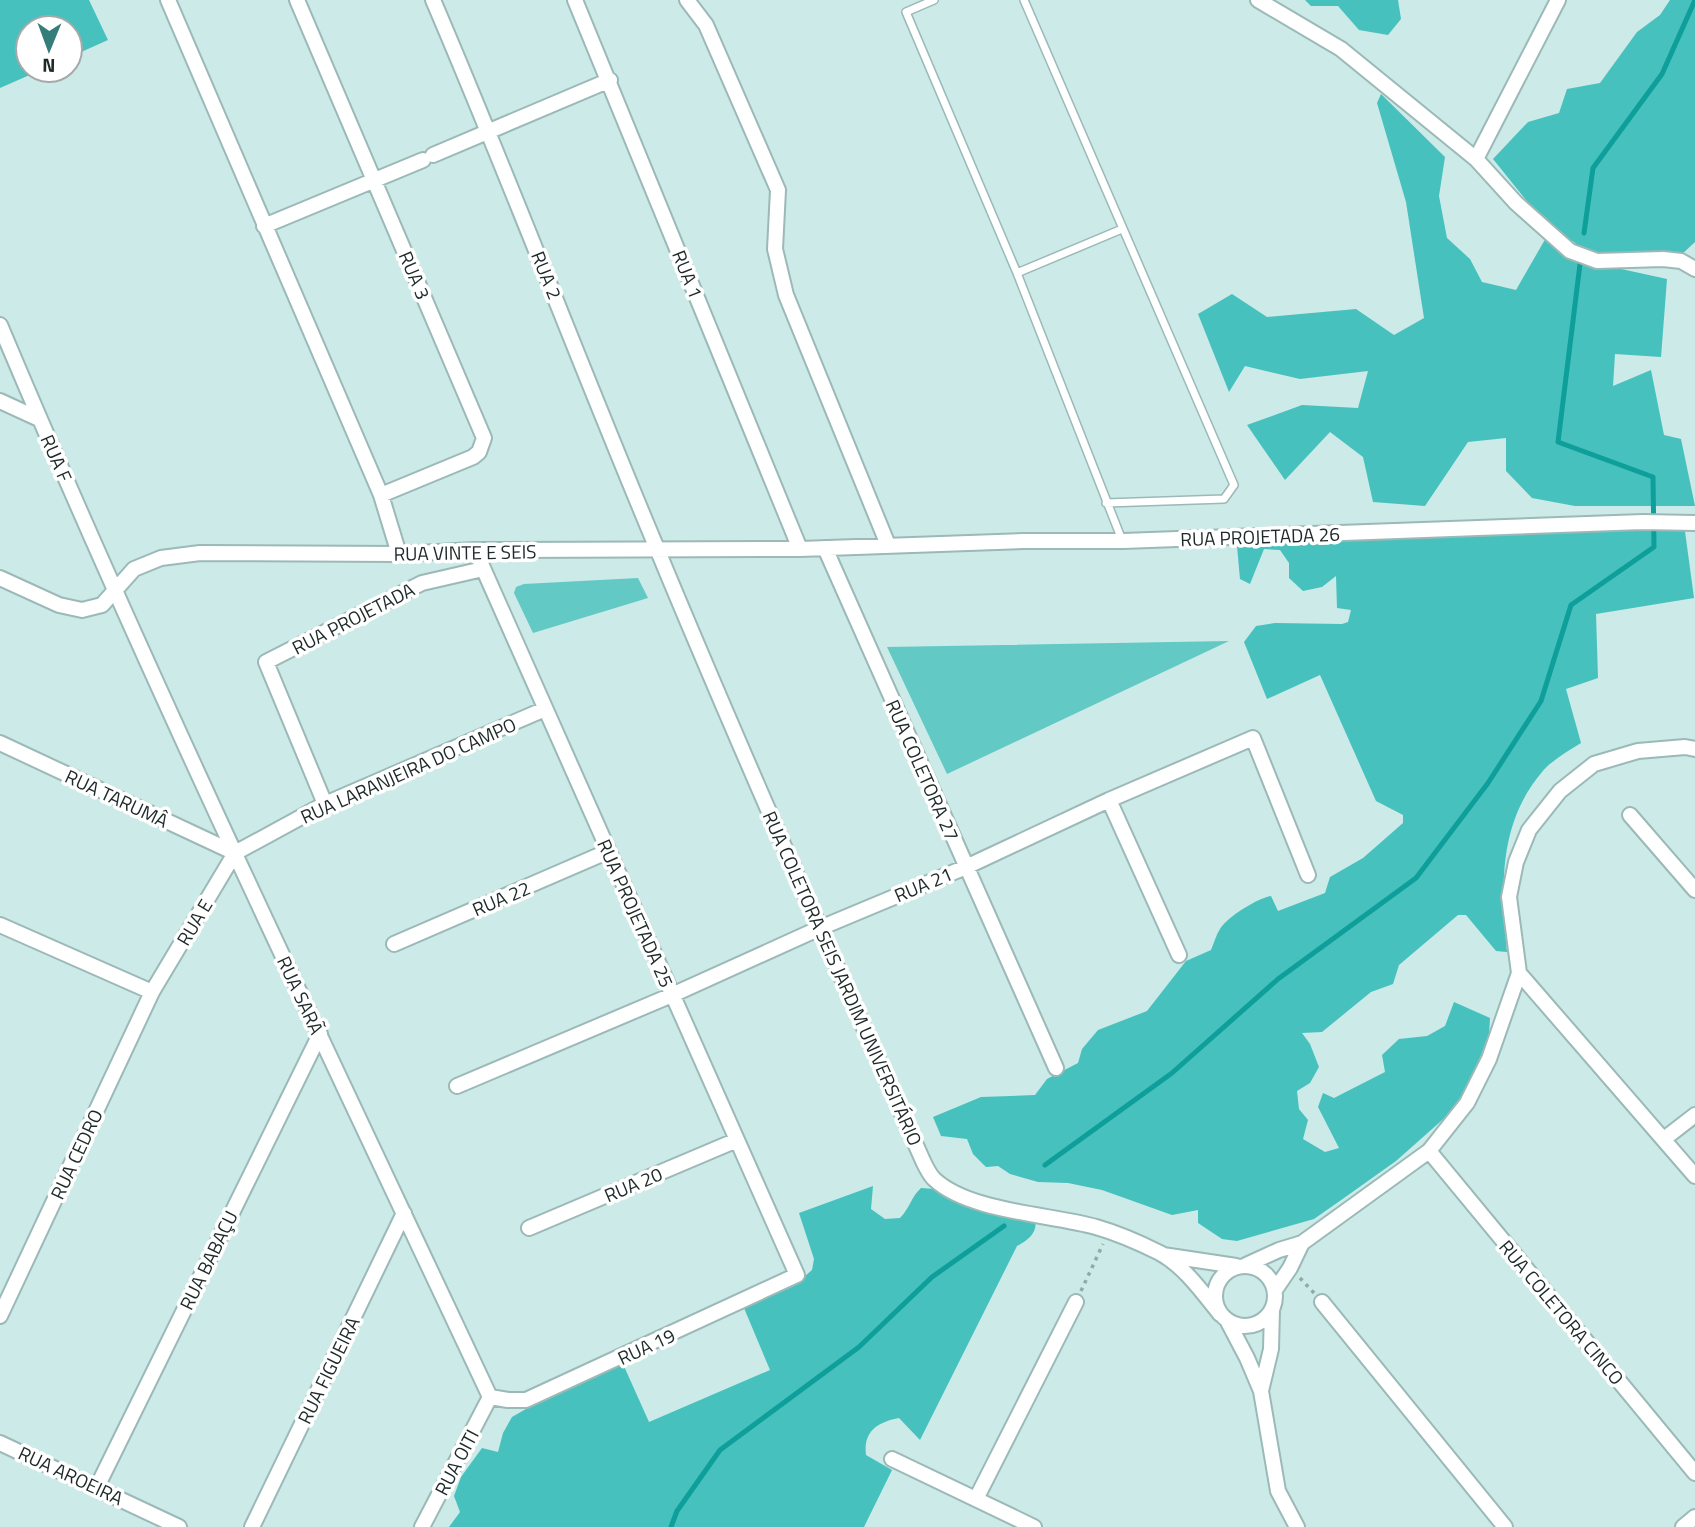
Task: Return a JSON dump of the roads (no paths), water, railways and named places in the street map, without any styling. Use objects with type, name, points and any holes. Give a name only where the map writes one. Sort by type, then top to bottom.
[{"type":"street","points":[[168,0],[381,495],[398,554]]},
{"type":"street","name":"RUA 3","points":[[297,0],[484,438],[479,452],[473,457],[381,495]]},
{"type":"street","name":"RUA 2","points":[[432,0],[489,130],[658,551]]},
{"type":"street","name":"RUA 1","points":[[575,0],[800,549]]},
{"type":"street","points":[[687,0],[706,25],[778,190],[775,249],[786,295],[888,545]]},
{"type":"street","points":[[1258,0],[1341,49],[1476,159],[1516,203],[1570,251],[1597,261],[1663,259],[1681,261],[1695,269]]},
{"type":"street","points":[[1476,159],[1558,0]]},
{"type":"street","points":[[264,226],[610,80]]},
{"type":"street","name":"RUA F","points":[[0,325],[116,591]]},
{"type":"street","points":[[0,401],[39,419]]},
{"type":"street","name":"RUA PROJETADA 26","points":[[825,548],[1024,541],[1123,541],[1643,522],[1695,523]]},
{"type":"street","name":"RUA VINTE E SEIS","points":[[0,578],[59,604],[82,610],[102,605],[134,569],[178,555],[200,552],[398,554],[475,550],[825,548]]},
{"type":"street","name":"RUA COLETORA 27","points":[[825,548],[1056,1068]]},
{"type":"street","name":"RUA PROJETADA 25","points":[[475,550],[797,1275]]},
{"type":"street","name":"RUA COLETORA SEIS JARDIM UNIVERSITÁRIO","points":[[658,551],[820,928],[923,1161],[933,1178],[948,1189],[979,1203],[1097,1227],[1163,1255]]},
{"type":"street","name":"RUA PROJETADA","points":[[325,804],[266,662],[422,583],[483,569]]},
{"type":"street","name":"RUA SARÃ","points":[[116,591],[235,853],[491,1397]]},
{"type":"street","name":"RUA LARANJEIRA DO CAMPO","points":[[235,853],[325,804],[545,709]]},
{"type":"street","name":"RUA 21","points":[[457,1086],[966,867],[1108,800],[1253,738],[1308,875]]},
{"type":"street","name":"RUA TARUMÂ","points":[[0,743],[235,853]]},
{"type":"street","points":[[1297,1527],[1278,1491],[1261,1391],[1247,1358],[1215,1305],[1216,1286],[1228,1271],[1302,1242],[1429,1151],[1467,1102],[1489,1059],[1519,973],[1509,897],[1516,862],[1530,830],[1560,791],[1594,764],[1638,751],[1685,747],[1695,749]]},
{"type":"street","points":[[1108,800],[1180,955]]},
{"type":"street","points":[[1630,815],[1695,890]]},
{"type":"street","name":"RUA 22","points":[[394,944],[609,851]]},
{"type":"street","name":"RUA E","points":[[152,992],[235,853]]},
{"type":"street","points":[[1,927],[152,992]]},
{"type":"street","points":[[1519,973],[1695,1176]]},
{"type":"street","name":"RUA CEDRO","points":[[0,1315],[152,992]]},
{"type":"street","name":"RUA BABAÇU","points":[[97,1486],[320,1034]]},
{"type":"street","points":[[1664,1139],[1695,1115]]},
{"type":"street","name":"RUA 20","points":[[529,1228],[737,1140]]},
{"type":"street","name":"RUA COLETORA CINCO","points":[[1429,1151],[1695,1473]]},
{"type":"street","name":"RUA FIGUEIRA","points":[[253,1527],[404,1213]]},
{"type":"street","points":[[1275,1290],[1290,1268],[1302,1242]]},
{"type":"street","points":[[1163,1255],[1256,1267],[1271,1281],[1275,1290],[1271,1349],[1261,1391]]},
{"type":"street","points":[[1163,1255],[1202,1292],[1223,1317],[1236,1325],[1256,1324],[1272,1310]]},
{"type":"street","name":"RUA 19","points":[[491,1397],[526,1400],[797,1275]]},
{"type":"street","points":[[976,1499],[1076,1302]]},
{"type":"street","points":[[1322,1302],[1505,1527]]},
{"type":"street","name":"RUA OITI","points":[[422,1527],[491,1397]]},
{"type":"street","name":"RUA AROEIRA","points":[[0,1443],[97,1486],[179,1527]]},
{"type":"street","points":[[892,1459],[1034,1527]]},
{"type":"street","points":[[1683,1527],[1695,1517]]},
{"type":"lane","points":[[934,0],[906,12],[1017,273],[1123,541]]},
{"type":"lane","points":[[1024,0],[1234,485],[1224,499],[1106,503]]},
{"type":"lane","points":[[1017,273],[1122,229]]},
{"type":"waterway","points":[[1584,233],[1593,168],[1662,74],[1695,0]]},
{"type":"waterway","points":[[1045,1165],[1172,1073],[1278,979],[1416,878],[1488,783],[1541,701],[1571,605],[1654,547],[1653,477],[1558,442],[1581,256]]},
{"type":"waterway","points":[[671,1527],[677,1511],[720,1450],[859,1347],[932,1277],[1004,1226]]}]
